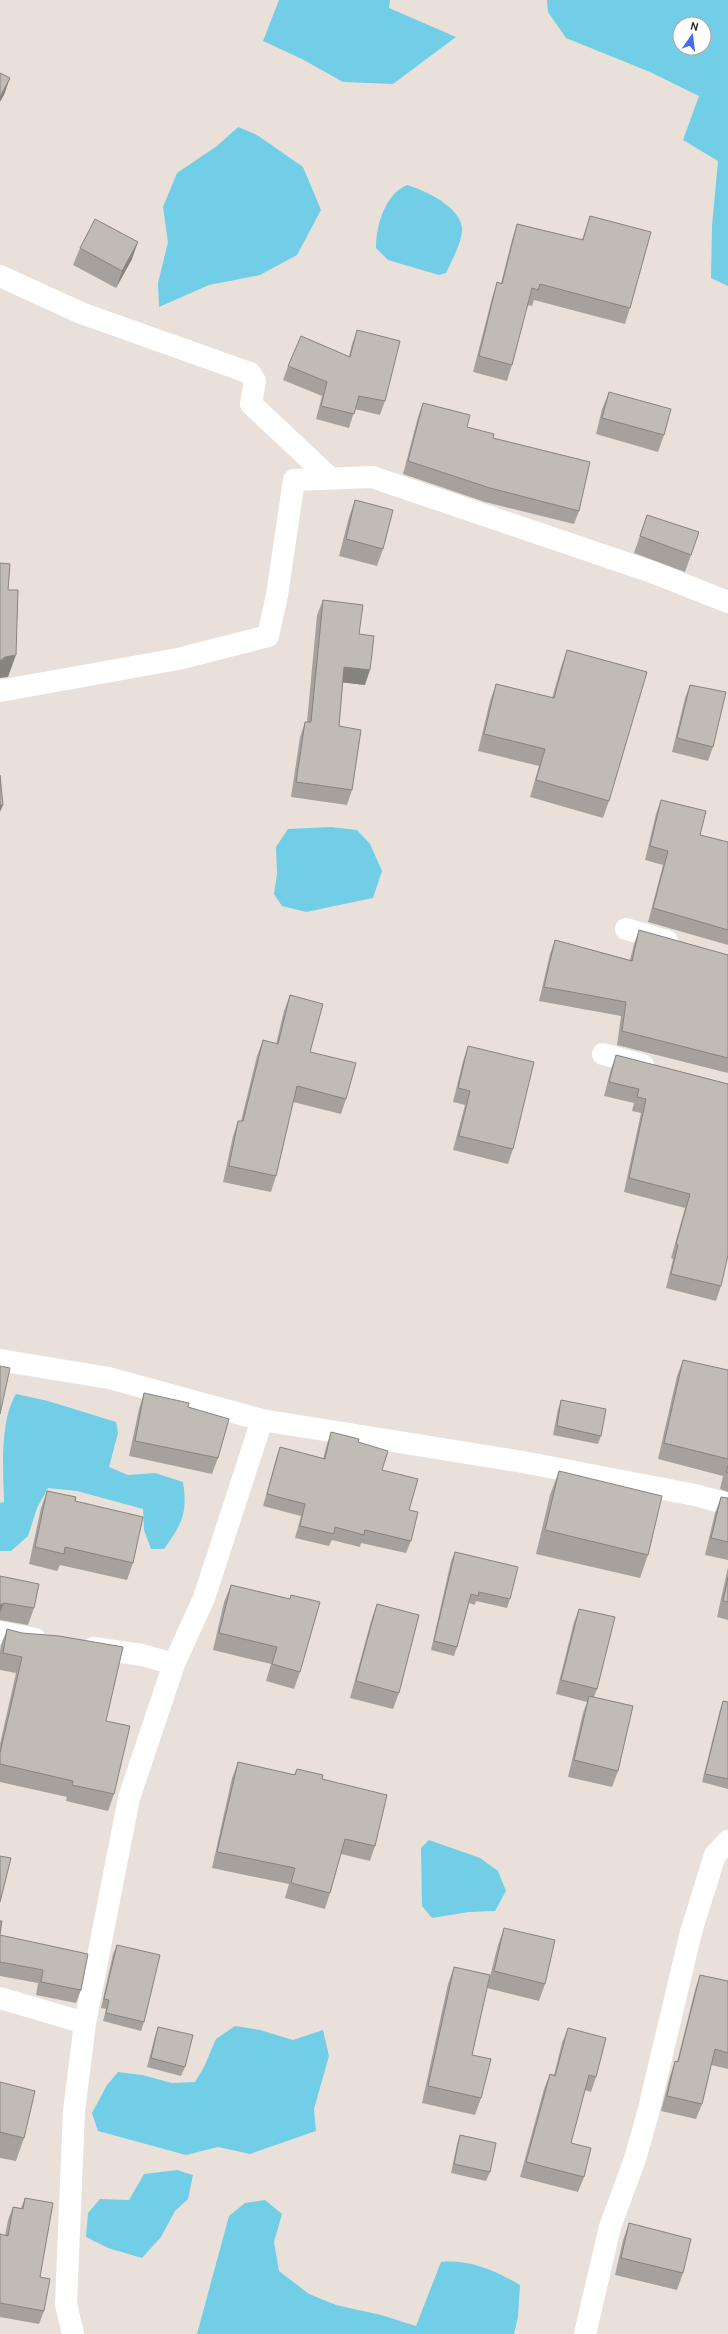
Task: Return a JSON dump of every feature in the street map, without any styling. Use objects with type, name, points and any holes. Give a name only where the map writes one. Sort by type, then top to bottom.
[{"type":"street","points":[[0,276],[81,313],[250,373],[255,381],[251,404],[330,478]]},
{"type":"street","points":[[0,691],[178,659],[268,636],[277,595],[294,480],[372,478],[539,536],[652,572],[728,602]]},
{"type":"street","points":[[626,929],[685,946]]},
{"type":"street","points":[[603,1054],[661,1069]]},
{"type":"street","points":[[0,1360],[109,1378],[262,1420],[523,1462],[695,1495],[728,1504]]},
{"type":"street","points":[[73,2334],[66,2304],[74,2110],[85,2023],[129,1798],[174,1664],[204,1598],[262,1420]]},
{"type":"street","points":[[0,1632],[16,1637],[142,1654],[174,1664]]},
{"type":"street","points":[[585,2334],[610,2226],[635,2159],[648,2113],[668,2023],[696,1917],[715,1855],[728,1841]]},
{"type":"street","points":[[0,1998],[85,2023]]},
{"type":"water","points":[[279,0],[390,0],[389,8],[456,37],[393,84],[343,82],[302,59],[263,41]]},
{"type":"water","points":[[547,0],[728,0],[728,286],[711,278],[712,226],[718,161],[683,140],[699,96],[650,72],[566,38],[548,12]]},
{"type":"water","points":[[238,127],[257,135],[303,167],[321,210],[297,255],[260,275],[209,285],[159,307],[158,283],[168,242],[163,207],[177,173],[217,146]]},
{"type":"water","points":[[407,185],[424,191],[451,208],[461,224],[462,232],[460,242],[446,273],[439,275],[388,260],[376,248],[376,239],[383,212],[399,189]]},
{"type":"water","points":[[331,827],[357,830],[370,844],[382,871],[373,898],[306,912],[282,906],[274,894],[277,874],[276,847],[288,829]]},
{"type":"water","points":[[16,1394],[48,1401],[116,1422],[118,1433],[109,1467],[128,1475],[155,1473],[183,1482],[185,1502],[182,1518],[164,1549],[151,1549],[144,1530],[143,1509],[77,1491],[48,1488],[37,1508],[28,1536],[11,1551],[0,1551],[0,1503],[4,1502],[3,1460],[5,1431],[7,1417]]},
{"type":"water","points":[[429,1840],[480,1858],[498,1871],[506,1891],[495,1911],[469,1912],[432,1918],[422,1906],[421,1848]]},
{"type":"water","points":[[235,2026],[260,2030],[293,2040],[323,2030],[329,2056],[314,2109],[316,2131],[250,2154],[218,2147],[186,2155],[98,2131],[92,2113],[107,2085],[118,2072],[142,2075],[172,2083],[195,2082],[204,2067],[216,2039]]},
{"type":"water","points":[[177,2170],[193,2175],[188,2199],[175,2211],[161,2237],[142,2258],[108,2248],[86,2237],[88,2213],[100,2199],[129,2200],[144,2174]]},
{"type":"water","points":[[265,2200],[282,2214],[274,2242],[279,2271],[309,2294],[336,2305],[381,2315],[416,2326],[441,2262],[462,2262],[482,2267],[502,2275],[520,2285],[518,2317],[514,2334],[197,2334],[229,2216],[245,2203]]},
{"type":"building","points":[[0,73],[10,78],[0,97]]},
{"type":"building","points":[[590,216],[651,232],[630,308],[540,284],[538,290],[532,288],[512,365],[479,356],[497,282],[502,284],[517,224],[583,240]]},
{"type":"building","points":[[95,219],[138,242],[122,271],[80,248]]},
{"type":"building","points":[[357,330],[400,341],[385,401],[359,396],[354,414],[321,406],[327,382],[288,366],[301,336],[350,357]]},
{"type":"building","points":[[609,392],[671,409],[664,435],[602,418]]},
{"type":"building","points":[[423,403],[470,415],[467,427],[494,434],[493,438],[590,462],[579,511],[490,488],[408,461]]},
{"type":"building","points":[[355,500],[393,510],[383,549],[346,539]]},
{"type":"building","points":[[647,515],[699,532],[691,555],[640,536]]},
{"type":"building","points":[[0,563],[10,564],[8,590],[18,590],[16,655],[5,657],[0,661]]},
{"type":"building","points":[[323,600],[363,605],[359,634],[374,636],[370,670],[344,667],[339,726],[361,730],[352,790],[296,782],[305,722],[311,722]]},
{"type":"building","points":[[567,650],[647,672],[609,801],[536,780],[545,749],[484,734],[496,684],[554,698]]},
{"type":"building","points":[[690,685],[726,692],[713,747],[677,738]]},
{"type":"building","points":[[0,775],[3,805],[0,805]]},
{"type":"building","points":[[661,800],[706,811],[700,835],[728,842],[728,930],[653,908],[668,851],[650,846]]},
{"type":"building","points":[[639,930],[728,955],[728,1058],[622,1031],[626,1002],[544,987],[555,940],[632,961]]},
{"type":"building","points":[[290,995],[323,1004],[310,1052],[356,1063],[346,1099],[297,1086],[276,1176],[229,1166],[238,1121],[243,1121],[263,1040],[278,1044]]},
{"type":"building","points":[[468,1046],[534,1062],[513,1149],[459,1136],[470,1091],[458,1088]]},
{"type":"building","points":[[616,1055],[728,1084],[728,1255],[721,1286],[671,1274],[678,1245],[676,1244],[690,1194],[629,1178],[646,1099],[637,1097],[639,1089],[609,1082]]},
{"type":"building","points":[[683,1360],[728,1370],[728,1459],[664,1443]]},
{"type":"building","points":[[0,1366],[10,1368],[0,1414]]},
{"type":"building","points":[[144,1393],[189,1403],[188,1407],[229,1419],[218,1458],[135,1441]]},
{"type":"building","points":[[561,1400],[606,1409],[601,1436],[557,1426]]},
{"type":"building","points":[[331,1432],[359,1439],[358,1442],[388,1451],[382,1470],[418,1479],[409,1510],[418,1512],[411,1541],[365,1530],[364,1535],[335,1527],[334,1534],[300,1526],[305,1504],[267,1494],[280,1447],[325,1459]]},
{"type":"building","points":[[559,1471],[662,1496],[648,1555],[545,1530]]},
{"type":"building","points":[[47,1491],[76,1497],[75,1501],[143,1517],[133,1563],[65,1547],[64,1554],[35,1547]]},
{"type":"building","points":[[721,1497],[728,1498],[728,1542],[711,1538]]},
{"type":"building","points":[[455,1552],[518,1567],[510,1599],[479,1592],[478,1596],[471,1594],[457,1647],[434,1641]]},
{"type":"building","points":[[0,1576],[39,1584],[34,1608],[4,1603],[0,1605]]},
{"type":"building","points":[[728,1577],[728,1602],[723,1601]]},
{"type":"building","points":[[231,1585],[290,1599],[291,1595],[320,1602],[300,1672],[272,1664],[277,1647],[219,1633]]},
{"type":"building","points":[[377,1604],[419,1615],[399,1693],[356,1681]]},
{"type":"building","points":[[579,1609],[615,1617],[597,1689],[561,1680]]},
{"type":"building","points":[[7,1629],[22,1633],[59,1636],[123,1647],[106,1721],[130,1726],[114,1794],[72,1785],[73,1781],[0,1764],[0,1753],[22,1657],[3,1653]]},
{"type":"building","points":[[589,1696],[633,1706],[618,1771],[574,1760]]},
{"type":"building","points":[[723,1701],[728,1702],[728,1779],[705,1774]]},
{"type":"building","points":[[238,1762],[295,1775],[297,1769],[323,1775],[322,1779],[387,1795],[375,1846],[345,1839],[330,1893],[291,1883],[295,1868],[217,1852]]},
{"type":"building","points":[[0,1856],[11,1858],[0,1902]]},
{"type":"building","points":[[0,1921],[2,1921],[0,1934]]},
{"type":"building","points":[[504,1928],[555,1940],[545,1984],[494,1971]]},
{"type":"building","points":[[0,1935],[88,1954],[81,1990],[41,1982],[43,1970],[0,1962]]},
{"type":"building","points":[[117,1945],[160,1955],[144,2022],[106,2013],[109,2000],[104,1999]]},
{"type":"building","points":[[454,1967],[490,1975],[472,2055],[491,2059],[481,2098],[428,2086]]},
{"type":"building","points":[[700,1975],[728,1981],[728,2053],[715,2049],[702,2104],[667,2096],[675,2061],[678,2062]]},
{"type":"building","points":[[158,2027],[193,2035],[185,2067],[151,2058]]},
{"type":"building","points":[[568,2028],[606,2038],[596,2077],[589,2075],[571,2143],[591,2148],[584,2177],[526,2162],[550,2074],[555,2076]]},
{"type":"building","points":[[0,2082],[35,2091],[24,2138],[0,2132]]},
{"type":"building","points":[[460,2135],[496,2143],[490,2172],[454,2164]]},
{"type":"building","points":[[25,2198],[53,2203],[40,2277],[50,2279],[44,2311],[0,2303],[0,2234],[8,2236],[13,2207],[23,2209]]},
{"type":"building","points":[[629,2223],[691,2239],[683,2273],[621,2258]]}]
